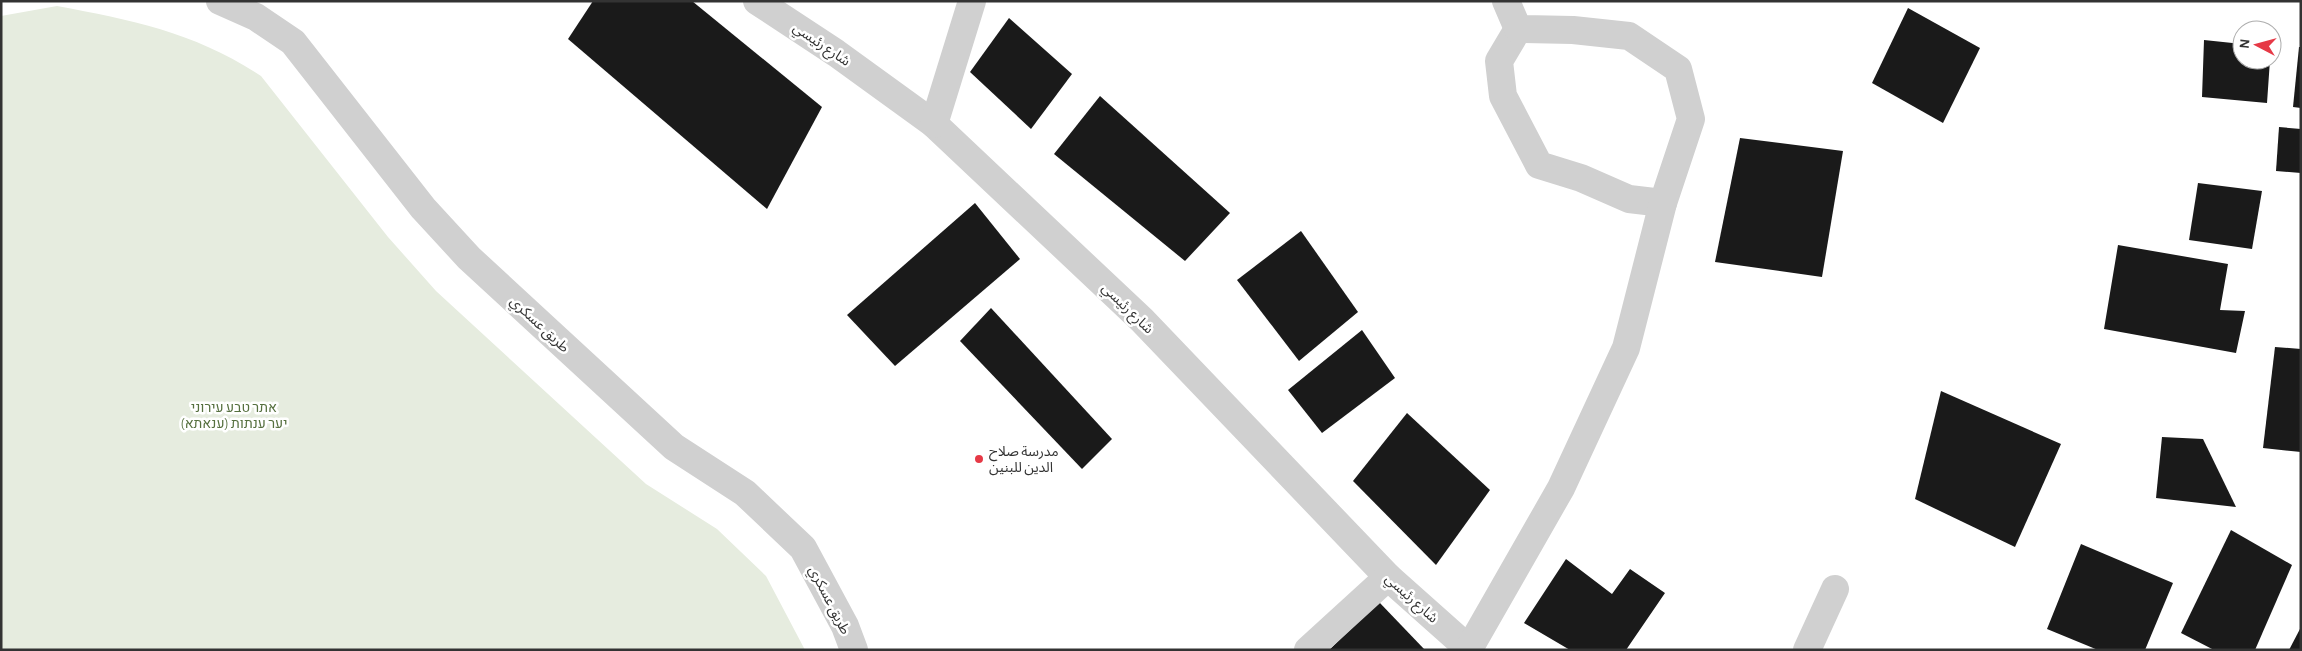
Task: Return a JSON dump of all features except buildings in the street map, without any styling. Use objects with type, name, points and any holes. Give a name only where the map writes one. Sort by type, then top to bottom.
[{"type":"street","name":"طريق عسكري","points":[[220,1],[256,17],[293,42],[423,208],[469,258],[674,447],[745,493],[802,548],[845,626],[854,650]]},
{"type":"street","name":"شارع رئيسي","points":[[757,1],[836,53],[934,124],[1142,320],[1388,577],[1470,650]]},
{"type":"street","points":[[934,124],[972,1]]},
{"type":"street","points":[[1506,1],[1518,28]]},
{"type":"street","points":[[1470,650],[1561,488],[1626,348],[1663,203],[1691,119],[1678,69],[1629,36],[1573,30],[1518,28]]},
{"type":"street","points":[[1518,28],[1499,61],[1503,96],[1539,165],[1581,178],[1629,199],[1663,203]]},
{"type":"street","points":[[1308,650],[1388,577]]},
{"type":"street","points":[[1807,650],[1835,589]]},
{"type":"green space","name":"אתר טבע עירוני יער ענתות (ענאתא)","points":[[57,6],[163,30],[212,49],[237,61],[261,76],[388,237],[436,291],[646,484],[717,529],[766,576],[805,650],[1,650],[1,16]]},
{"type":"place","name":"مدرسة صلاح الدين للبنين","points":[[979,459]]}]
